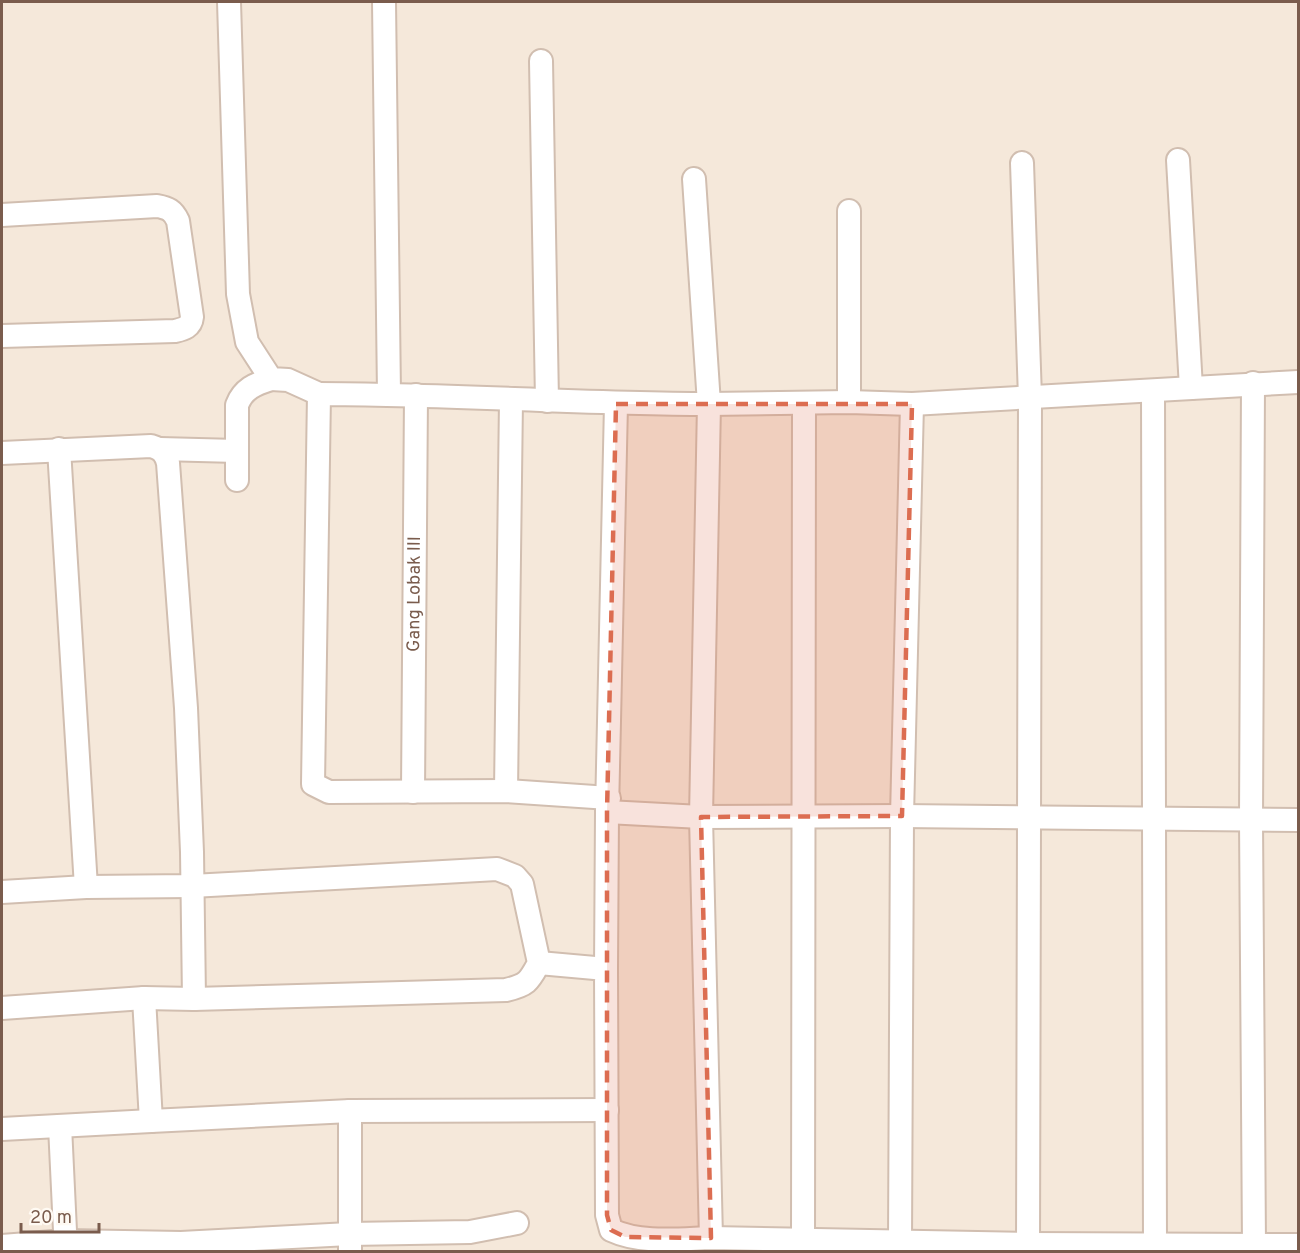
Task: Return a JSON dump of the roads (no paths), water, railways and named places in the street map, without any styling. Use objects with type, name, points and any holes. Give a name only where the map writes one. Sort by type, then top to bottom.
[{"type":"street","points":[[229,2],[238,294],[246,342],[271,378]]},
{"type":"street","points":[[384,2],[389,394]]},
{"type":"street","points":[[541,61],[547,401]]},
{"type":"street","points":[[1178,160],[1191,388]]},
{"type":"street","points":[[1022,163],[1030,398],[1028,1248]]},
{"type":"street","points":[[694,179],[709,404],[701,817],[711,1238]]},
{"type":"street","points":[[2,215],[157,206],[168,208],[175,213],[178,221],[192,317],[188,326],[175,331],[2,336]]},
{"type":"street","points":[[849,211],[849,402]]},
{"type":"street","points":[[237,480],[237,405],[241,395],[253,385],[271,378],[288,380],[320,394],[389,394],[616,404],[849,402],[912,404],[1299,381]]},
{"type":"street","points":[[1253,383],[1251,820],[1254,1245]]},
{"type":"street","points":[[1153,391],[1155,1245]]},
{"type":"street","points":[[320,394],[312,782],[317,788],[329,792],[506,791],[701,817],[902,816],[1299,820]]},
{"type":"street","name":"Gang Lobak III","points":[[413,792],[417,395]]},
{"type":"street","points":[[506,791],[511,400]]},
{"type":"street","points":[[803,1240],[804,403]]},
{"type":"street","points":[[616,404],[606,969],[607,1215],[611,1230],[625,1237],[664,1239],[900,1242],[1028,1248],[1299,1245]]},
{"type":"street","points":[[900,1242],[902,816],[912,404]]},
{"type":"street","points":[[2,453],[151,446],[237,451]]},
{"type":"street","points":[[160,448],[168,463],[186,708],[194,999]]},
{"type":"street","points":[[59,449],[86,887]]},
{"type":"street","points":[[2,892],[86,887],[192,886],[497,869],[515,876],[522,884],[539,963],[531,979],[524,985],[506,990],[194,999],[144,998],[2,1008]]},
{"type":"street","points":[[539,963],[606,969]]},
{"type":"street","points":[[144,998],[151,1121]]},
{"type":"street","points":[[2,1128],[350,1111],[607,1110]]},
{"type":"street","points":[[350,1111],[350,1243]]},
{"type":"street","points":[[60,1126],[66,1246]]},
{"type":"street","points":[[2,1246],[181,1247],[471,1241],[517,1223]]}]
